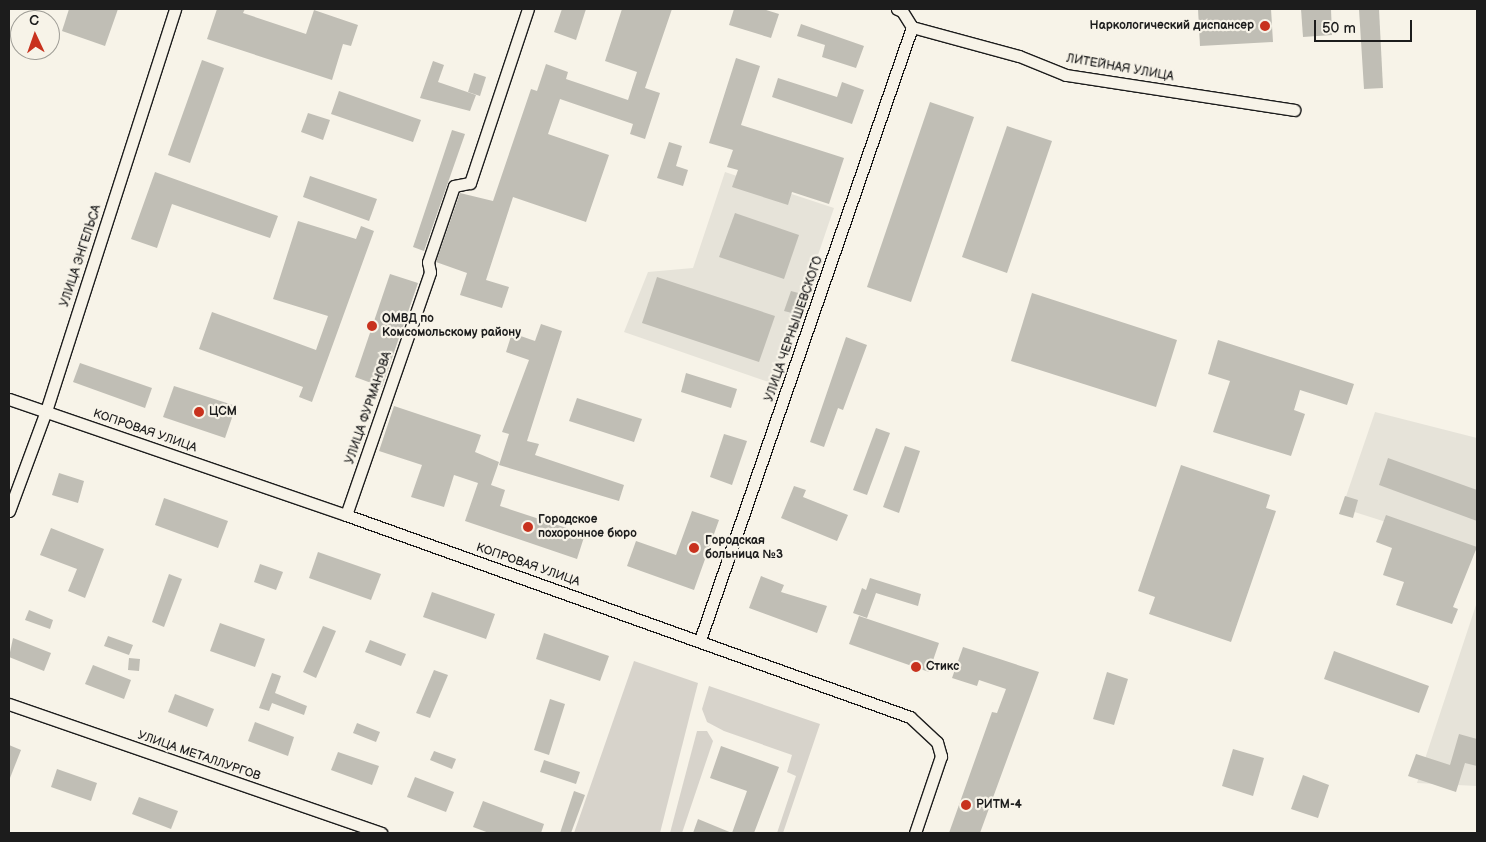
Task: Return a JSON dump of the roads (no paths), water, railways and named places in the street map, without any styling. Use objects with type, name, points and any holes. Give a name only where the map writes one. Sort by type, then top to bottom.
[{"type":"street","name":"УЛИЦА ЭНГЕЛЬСА","points":[[9,511],[46,411],[175,9]]},
{"type":"street","name":"УЛИЦА ФУРМАНОВА","points":[[346,515],[430,272],[428,262],[454,186],[470,183],[528,9]]},
{"type":"street","points":[[896,9],[902,11],[912,26]]},
{"type":"street","name":"ЛИТЕЙНАЯ УЛИЦА","points":[[912,26],[1019,56],[1066,75],[1294,110]]},
{"type":"street","name":"УЛИЦА ЧЕРНЫШЕВСКОГО","points":[[700,640],[912,26]]},
{"type":"street","name":"КОПРОВАЯ УЛИЦА","points":[[9,399],[346,515],[700,640],[910,717],[938,742],[941,756],[915,833]]},
{"type":"street","name":"УЛИЦА МЕТАЛЛУРГОВ","points":[[9,704],[381,833]]},
{"type":"place","name":"Наркологический диспансер","points":[[1265,26]]},
{"type":"place","name":"ОМВД по Комсомольскому району","points":[[372,326]]},
{"type":"place","name":"ЦСМ","points":[[199,412]]},
{"type":"place","name":"Городское похоронное бюро","points":[[528,527]]},
{"type":"place","name":"Городская больница №3","points":[[694,548]]},
{"type":"place","name":"Стикс","points":[[916,667]]},
{"type":"place","name":"РИТМ-4","points":[[966,805]]}]
